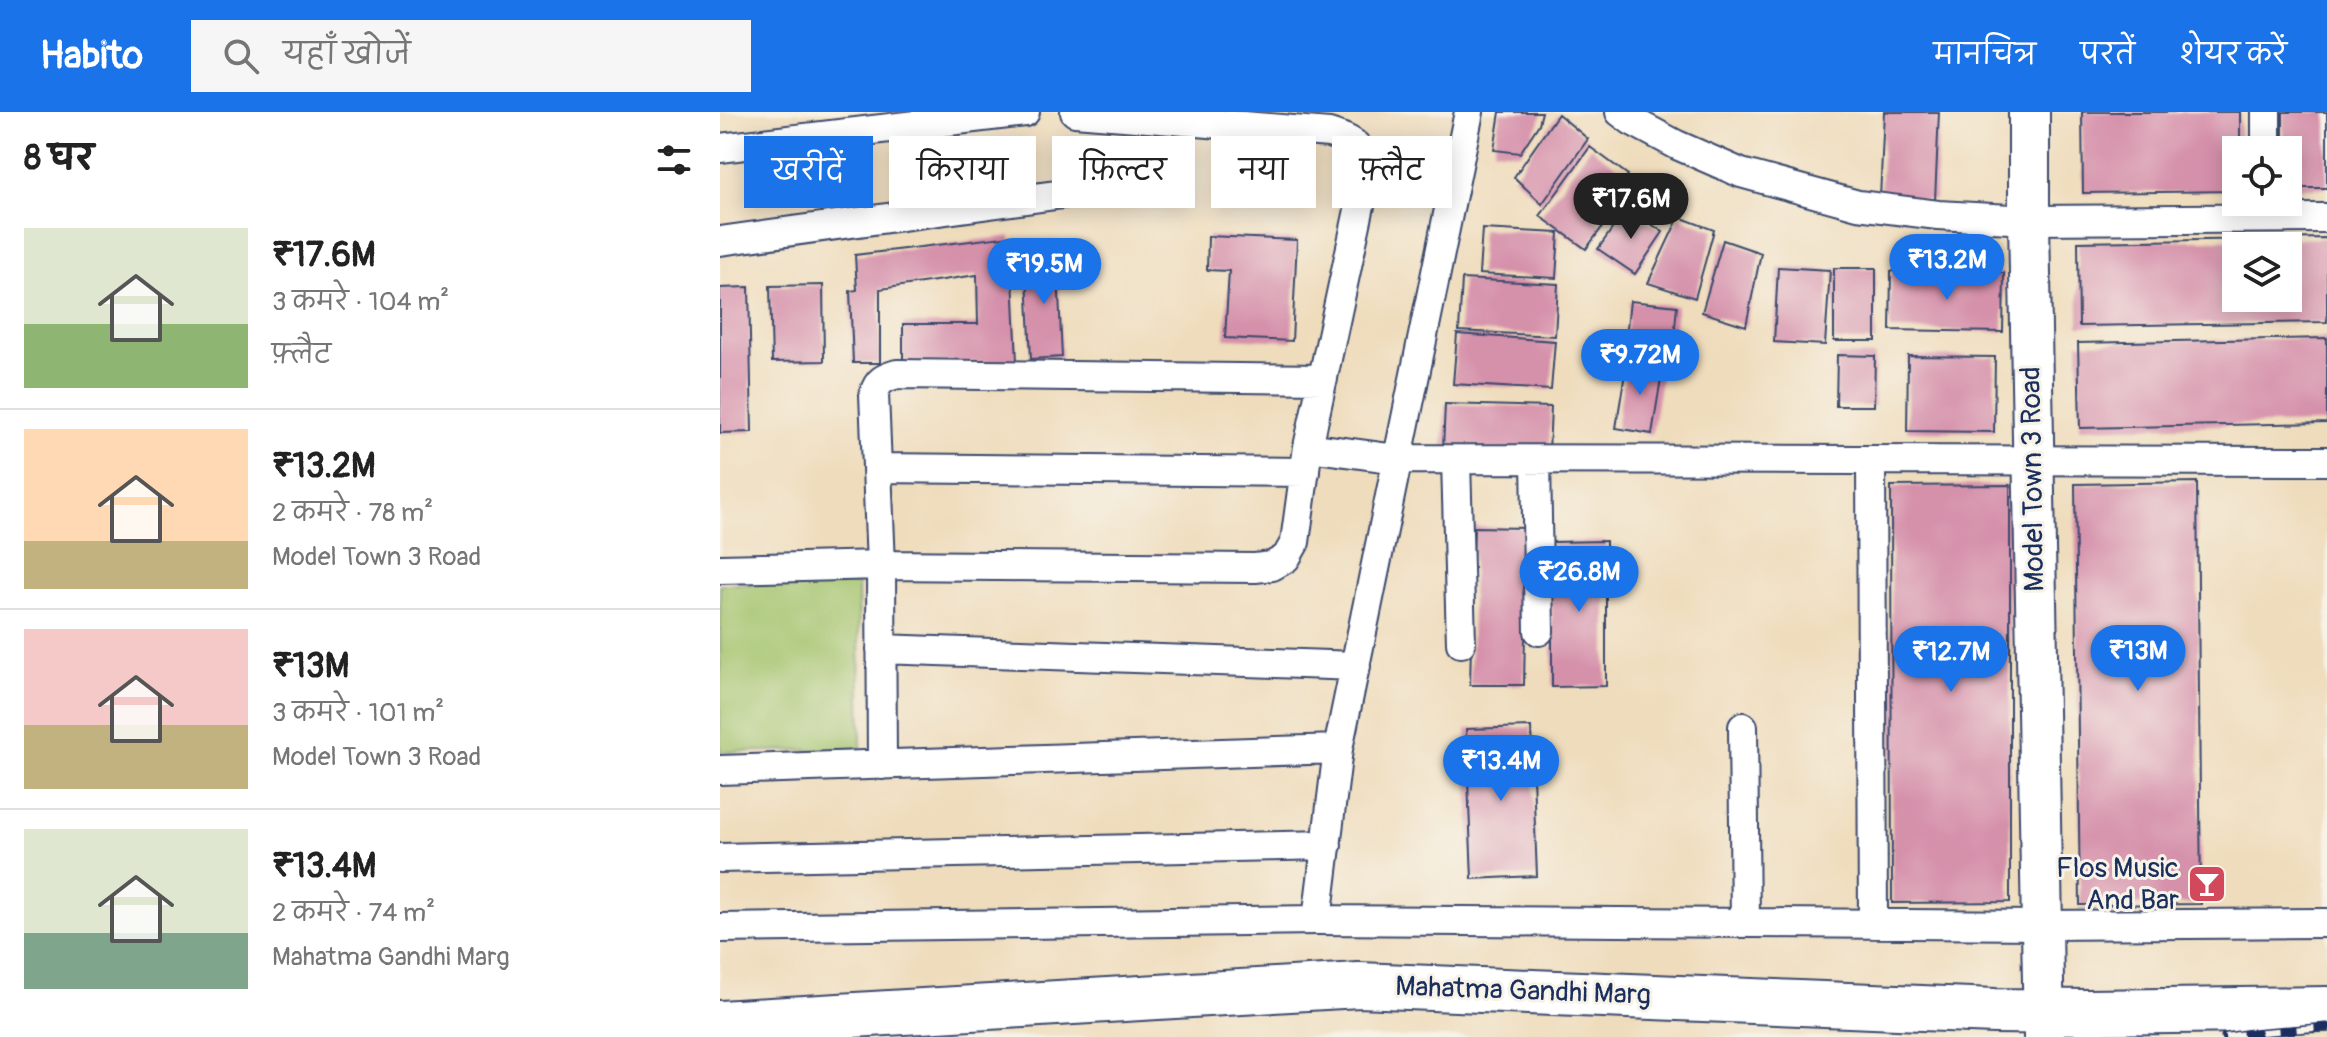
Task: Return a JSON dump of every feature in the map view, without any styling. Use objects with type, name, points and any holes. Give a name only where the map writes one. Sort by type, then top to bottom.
[{"type":"main road","name":"Mahatma Gandhi Marg","points":[[720,1023],[1359,985],[1964,1010],[2044,1024],[2088,1012],[2327,1009]]},
{"type":"street","points":[[720,148],[1025,112]]},
{"type":"street","points":[[720,569],[881,565],[1255,568],[1272,566],[1286,558],[1295,542],[1307,460],[1367,173],[1365,159],[1359,148],[1348,139],[1329,133],[1075,112]]},
{"type":"street","points":[[1317,920],[1338,749],[1469,112]]},
{"type":"street","points":[[1620,112],[1677,145],[1741,173],[1858,205],[1938,215],[2029,220],[2222,212]]},
{"type":"street","name":"Model Town 3 Road","points":[[2029,112],[2044,1024]]},
{"type":"street","points":[[2266,112],[2266,136]]},
{"type":"street","points":[[720,241],[1052,196]]},
{"type":"street","points":[[2302,215],[2327,218]]},
{"type":"street","points":[[882,765],[881,565],[874,394],[877,384],[884,377],[897,374],[1323,379]]},
{"type":"street","points":[[877,468],[1397,459],[2327,461]]},
{"type":"street","points":[[1456,460],[1461,643]]},
{"type":"street","points":[[1536,460],[1539,631]]},
{"type":"street","points":[[1871,461],[1873,924]]},
{"type":"street","points":[[881,649],[1356,666]]},
{"type":"street","points":[[1743,727],[1745,923]]},
{"type":"street","points":[[720,770],[1338,749]]},
{"type":"street","points":[[720,858],[1327,845]]},
{"type":"street","points":[[720,928],[1317,920],[2041,925],[2327,923]]},
{"type":"green space","points":[[720,584],[858,584],[861,749],[720,752]]},
{"type":"building","points":[[1500,112],[1542,112],[1539,124],[1520,153],[1494,150]]},
{"type":"building","points":[[1884,112],[1939,112],[1935,200],[1880,198]]},
{"type":"building","points":[[2082,112],[2240,112],[2240,136],[2222,136],[2222,191],[2083,193]]},
{"type":"building","points":[[2283,112],[2327,112],[2327,188],[2302,188],[2302,136],[2283,136]]},
{"type":"building","points":[[1558,114],[1588,139],[1542,204],[1514,177]]},
{"type":"building","points":[[1590,147],[1628,175],[1595,220],[1603,226],[1586,249],[1540,216]]},
{"type":"building","points":[[1627,208],[1663,232],[1635,274],[1598,249]]},
{"type":"building","points":[[1679,217],[1714,230],[1695,298],[1648,283]]},
{"type":"building","points":[[1482,229],[1559,233],[1556,278],[1479,274]]},
{"type":"building","points":[[1011,236],[1017,362],[903,363],[903,324],[978,324],[977,275],[880,289],[880,363],[853,363],[850,291],[857,290],[855,255]]},
{"type":"building","points":[[1208,236],[1297,240],[1292,341],[1225,338],[1229,271],[1207,270]]},
{"type":"building","points":[[2302,238],[2327,238],[2327,322],[2079,326],[2078,242],[2222,240],[2222,312],[2302,312]]},
{"type":"building","points":[[1723,240],[1761,253],[1746,326],[1702,312]]},
{"type":"building","points":[[1057,253],[1062,357],[1031,359],[1026,255]]},
{"type":"building","points":[[1778,267],[1830,270],[1825,345],[1774,342]]},
{"type":"building","points":[[1834,268],[1876,268],[1876,341],[1834,341]]},
{"type":"building","points":[[1891,271],[2004,273],[2003,332],[1890,330]]},
{"type":"building","points":[[1462,279],[1558,284],[1555,336],[1459,331]]},
{"type":"building","points":[[823,285],[824,361],[772,362],[770,286]]},
{"type":"building","points":[[749,287],[752,432],[720,433],[720,288]]},
{"type":"building","points":[[1630,301],[1677,306],[1672,359],[1624,354]]},
{"type":"building","points":[[1457,334],[1555,341],[1551,390],[1453,384]]},
{"type":"building","points":[[2327,338],[2327,423],[2080,428],[2078,343]]},
{"type":"building","points":[[1837,355],[1875,356],[1874,406],[1836,406]]},
{"type":"building","points":[[1908,356],[1995,357],[1994,432],[1907,431]]},
{"type":"building","points":[[1627,361],[1663,366],[1652,434],[1616,428]]},
{"type":"building","points":[[1445,404],[1551,407],[1549,452],[1443,449]]},
{"type":"building","points":[[2197,482],[2201,904],[2080,905],[2075,484]]},
{"type":"building","points":[[2010,485],[2010,902],[1892,903],[1891,486]]},
{"type":"building","points":[[1474,527],[1527,528],[1524,685],[1470,685]]},
{"type":"building","points":[[1606,541],[1606,686],[1552,687],[1552,542]]},
{"type":"building","points":[[1531,727],[1537,876],[1472,879],[1466,729]]},
{"type":"railway","points":[[2225,1037],[2327,1027]]},
{"type":"place","name":"Flos Music And Bar","points":[[2207,884]]}]
